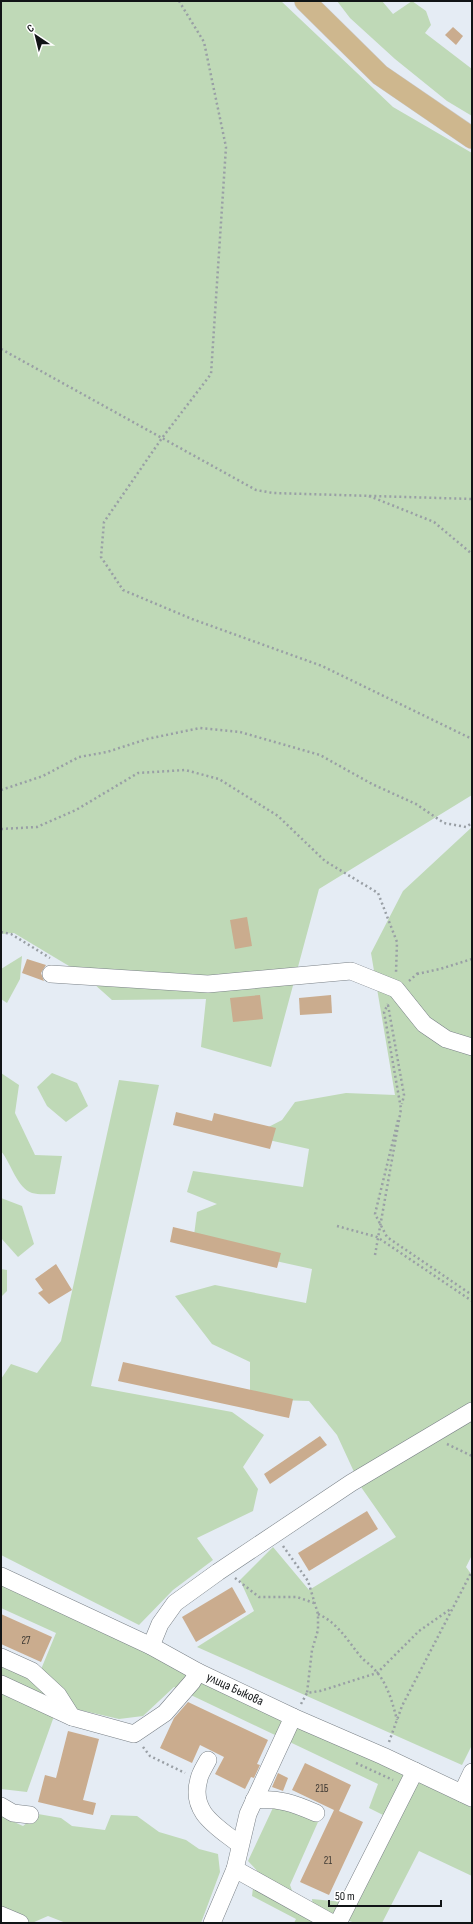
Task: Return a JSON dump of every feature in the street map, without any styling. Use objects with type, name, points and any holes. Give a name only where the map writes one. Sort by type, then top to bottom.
[{"type":"main road","points":[[305,1],[380,74],[472,138]]},
{"type":"street","points":[[53,968],[208,984],[351,971],[393,996],[424,1024],[446,1039],[472,1047]]},
{"type":"street","points":[[151,1646],[160,1624],[175,1603],[226,1566],[351,1483],[472,1411]]},
{"type":"street","name":"улица Быкова","points":[[1,1576],[151,1646],[198,1672],[293,1717],[383,1756],[467,1796]]},
{"type":"street","points":[[1,1658],[32,1671],[58,1695],[72,1717]]},
{"type":"street","points":[[1,1684],[72,1717],[134,1734],[165,1714],[192,1682],[198,1672]]},
{"type":"street","points":[[212,1923],[234,1869],[248,1814],[285,1731],[293,1717]]},
{"type":"street","points":[[208,1760],[198,1780],[197,1801],[204,1816],[240,1845]]},
{"type":"street","points":[[338,1923],[415,1771]]},
{"type":"street","points":[[467,1796],[472,1772]]},
{"type":"street","points":[[254,1800],[270,1798],[291,1802],[316,1813]]},
{"type":"street","points":[[1,1806],[13,1813],[30,1815]]},
{"type":"street","points":[[234,1869],[332,1923]]},
{"type":"street","points":[[1,1915],[20,1923]]},
{"type":"path","points":[[179,1],[204,42],[226,147],[211,374],[162,438],[104,522],[102,557],[123,590],[192,619],[322,666],[472,739]]},
{"type":"path","points":[[1,349],[256,490],[274,492],[472,498]]},
{"type":"path","points":[[367,495],[434,522],[472,554]]},
{"type":"path","points":[[1,789],[43,776],[79,757],[107,752],[147,739],[200,728],[240,732],[320,755],[372,784],[416,804],[444,823],[466,827],[472,823]]},
{"type":"path","points":[[1,829],[37,827],[76,810],[138,773],[185,770],[219,779],[278,816],[324,861],[378,893],[396,942],[393,996]]},
{"type":"path","points":[[1,932],[11,934],[53,968]]},
{"type":"path","points":[[375,1255],[377,1236],[401,1106],[384,1012],[393,996],[418,973],[440,969],[472,959]]},
{"type":"path","points":[[401,1106],[375,1214],[387,1237],[472,1295]]},
{"type":"path","points":[[337,1226],[377,1236],[472,1301]]},
{"type":"path","points":[[437,1431],[445,1443],[460,1452],[472,1456]]},
{"type":"path","points":[[275,1534],[308,1581],[318,1614],[318,1630],[312,1650],[307,1693],[293,1717]]},
{"type":"path","points":[[226,1566],[236,1579],[259,1597],[296,1597],[314,1603]]},
{"type":"path","points":[[383,1756],[402,1706],[472,1571]]},
{"type":"path","points":[[307,1693],[326,1690],[377,1673],[419,1631],[452,1608]]},
{"type":"path","points":[[318,1614],[325,1617],[341,1630],[361,1658],[384,1682],[393,1702],[397,1720]]},
{"type":"path","points":[[134,1734],[150,1756],[198,1780]]},
{"type":"green space","points":[[1,1],[281,1],[393,107],[472,153],[472,795],[319,889],[271,1067],[201,1047],[206,999],[112,1000],[84,975],[14,933],[1,934]]},
{"type":"green space","points":[[337,1],[382,1],[393,14],[412,1],[426,11],[431,25],[425,33],[472,69],[472,116],[447,101],[395,59],[350,18]]},
{"type":"green space","points":[[472,827],[472,1555],[466,1567],[472,1575],[472,1745],[462,1765],[197,1647],[254,1611],[240,1580],[273,1547],[309,1590],[396,1537],[361,1487],[337,1435],[309,1401],[250,1399],[250,1362],[212,1344],[175,1296],[215,1285],[306,1303],[312,1269],[193,1243],[197,1212],[217,1204],[187,1192],[193,1171],[303,1187],[309,1149],[251,1136],[282,1120],[295,1102],[346,1093],[395,1095],[371,953],[403,891]]},
{"type":"green space","points":[[22,956],[20,979],[7,1003],[1,999],[1,969]]},
{"type":"green space","points":[[1,1073],[19,1085],[15,1113],[35,1155],[62,1156],[55,1194],[38,1194],[27,1190],[18,1181],[1,1151]]},
{"type":"green space","points":[[52,1073],[77,1083],[88,1106],[66,1122],[47,1106],[37,1087]]},
{"type":"green space","points":[[119,1080],[159,1085],[91,1386],[232,1412],[264,1435],[243,1467],[258,1489],[253,1511],[197,1538],[213,1560],[173,1590],[139,1625],[1,1555],[1,1379],[11,1364],[37,1373],[61,1341]]},
{"type":"green space","points":[[1,1198],[22,1206],[34,1244],[18,1257],[1,1238]]},
{"type":"green space","points":[[1,1269],[7,1270],[7,1291],[1,1297]]},
{"type":"green space","points":[[1,1585],[472,1806],[472,1876],[419,1851],[382,1923],[355,1923],[313,1908],[312,1899],[343,1902],[383,1815],[369,1808],[378,1784],[174,1687],[143,1716],[119,1719],[58,1705],[27,1792],[1,1789],[1,1665],[37,1679],[56,1633],[1,1608]]},
{"type":"green space","points":[[278,1797],[322,1813],[290,1885],[301,1914],[328,1923],[294,1923],[296,1919],[252,1896],[253,1888],[279,1894],[248,1861]]},
{"type":"green space","points":[[1,1808],[5,1818],[23,1826],[38,1814],[61,1818],[72,1826],[105,1830],[111,1815],[137,1816],[159,1832],[186,1840],[199,1849],[218,1854],[220,1872],[201,1923],[66,1923],[48,1916],[32,1923],[1,1912]]},
{"type":"building","points":[[453,27],[463,36],[456,45],[445,35]]},
{"type":"building","points":[[247,917],[252,946],[235,949],[230,920]]},
{"type":"building","points":[[27,959],[46,965],[41,973],[44,981],[22,973]]},
{"type":"building","points":[[260,995],[263,1019],[233,1022],[230,998]]},
{"type":"building","points":[[331,995],[332,1013],[300,1015],[299,998]]},
{"type":"building","points":[[176,1112],[212,1121],[214,1113],[276,1128],[270,1149],[173,1125]]},
{"type":"building","points":[[173,1227],[281,1253],[277,1268],[170,1242]]},
{"type":"building","points":[[56,1264],[72,1290],[49,1304],[38,1293],[43,1290],[35,1279]]},
{"type":"building","points":[[123,1362],[293,1399],[289,1418],[118,1381]]},
{"type":"building","points":[[320,1436],[327,1445],[270,1484],[264,1474]]},
{"type":"building","points":[[367,1511],[378,1529],[309,1571],[298,1553]]},
{"type":"building","points":[[232,1587],[246,1612],[196,1642],[182,1617]]},
{"type":"building","points":[[1,1614],[52,1637],[41,1662],[1,1644]]},
{"type":"building","points":[[188,1702],[268,1740],[257,1764],[260,1765],[254,1778],[251,1777],[245,1789],[215,1774],[224,1757],[200,1745],[192,1763],[160,1748],[174,1718]]},
{"type":"building","points":[[68,1731],[99,1739],[83,1800],[96,1803],[93,1815],[38,1802],[45,1775],[56,1778]]},
{"type":"building","points":[[305,1763],[351,1785],[339,1811],[363,1822],[329,1895],[300,1882],[334,1810],[292,1790]]},
{"type":"building","points":[[278,1773],[288,1778],[283,1791],[272,1787]]}]
